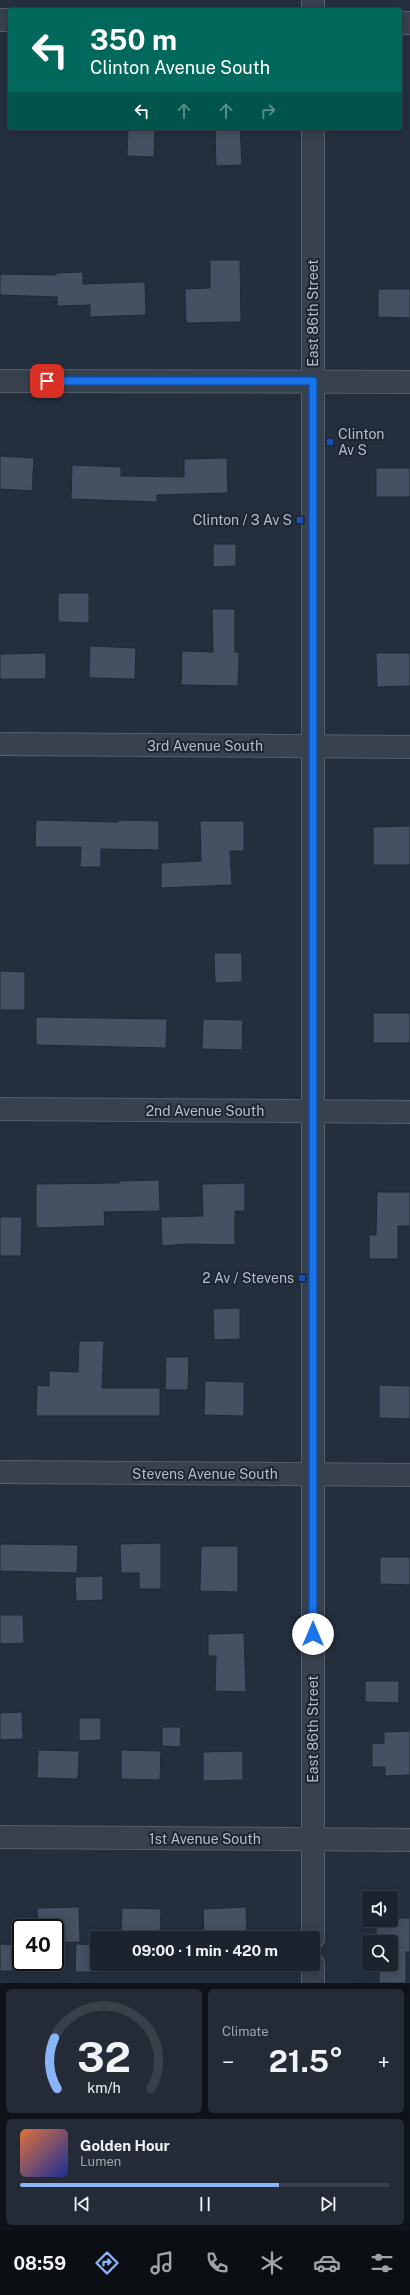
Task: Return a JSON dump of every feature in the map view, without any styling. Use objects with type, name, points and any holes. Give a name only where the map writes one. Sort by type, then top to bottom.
[{"type":"street","name":"East 86th Street","points":[[313,130],[313,1931]]},
{"type":"street","points":[[0,381],[410,382]]},
{"type":"street","name":"3rd Avenue South","points":[[0,744],[410,747]]},
{"type":"street","name":"2nd Avenue South","points":[[0,1109],[410,1112]]},
{"type":"street","name":"Stevens Avenue South","points":[[0,1472],[410,1475]]},
{"type":"street","name":"1st Avenue South","points":[[0,1837],[410,1840]]},
{"type":"street","points":[[313,1971],[313,1983]]},
{"type":"building","points":[[128,130],[155,130],[154,157],[127,156]]},
{"type":"building","points":[[215,130],[240,130],[242,165],[216,166]]},
{"type":"building","points":[[210,260],[240,260],[241,322],[186,323],[185,289],[210,288]]},
{"type":"building","points":[[83,272],[83,284],[145,282],[146,315],[90,317],[90,305],[57,306],[57,297],[0,295],[0,274],[56,275],[56,273]]},
{"type":"building","points":[[378,289],[410,289],[410,318],[378,317]]},
{"type":"building","points":[[0,456],[34,458],[32,491],[0,489]]},
{"type":"building","points":[[227,458],[228,493],[157,495],[157,502],[71,499],[72,465],[121,467],[121,476],[184,477],[184,459]]},
{"type":"building","points":[[376,468],[410,468],[410,497],[376,497]]},
{"type":"building","points":[[213,544],[236,544],[236,566],[213,567]]},
{"type":"building","points":[[58,593],[89,593],[89,623],[58,622]]},
{"type":"building","points":[[212,609],[235,609],[235,652],[239,652],[238,686],[181,685],[182,651],[213,652]]},
{"type":"building","points":[[90,646],[136,648],[135,679],[89,678]]},
{"type":"building","points":[[46,653],[46,679],[0,679],[0,654]]},
{"type":"building","points":[[376,653],[410,653],[410,686],[377,687]]},
{"type":"building","points":[[36,820],[118,822],[118,820],[159,821],[159,850],[101,849],[101,867],[80,867],[81,847],[35,847]]},
{"type":"building","points":[[200,821],[244,821],[244,851],[230,851],[232,885],[161,888],[161,863],[201,861]]},
{"type":"building","points":[[410,826],[410,865],[373,865],[373,827]]},
{"type":"building","points":[[214,953],[242,953],[242,982],[215,983]]},
{"type":"building","points":[[0,971],[25,972],[25,1010],[0,1010]]},
{"type":"building","points":[[373,1013],[410,1013],[410,1043],[373,1043]]},
{"type":"building","points":[[36,1017],[167,1019],[166,1048],[36,1045]]},
{"type":"building","points":[[203,1019],[243,1020],[242,1050],[202,1049]]},
{"type":"building","points":[[159,1180],[160,1211],[104,1212],[105,1226],[36,1228],[36,1184],[119,1183],[119,1181]]},
{"type":"building","points":[[245,1183],[245,1211],[235,1211],[235,1245],[187,1244],[162,1246],[161,1217],[203,1216],[202,1184]]},
{"type":"building","points":[[377,1192],[410,1192],[410,1226],[398,1226],[398,1259],[369,1259],[369,1235],[376,1235]]},
{"type":"building","points":[[0,1217],[22,1217],[21,1256],[0,1256]]},
{"type":"building","points":[[240,1308],[240,1339],[214,1340],[213,1309]]},
{"type":"building","points":[[79,1341],[104,1341],[102,1388],[160,1388],[160,1416],[36,1416],[37,1385],[49,1386],[49,1371],[78,1372]]},
{"type":"building","points":[[166,1357],[189,1357],[188,1390],[165,1390]]},
{"type":"building","points":[[205,1381],[244,1382],[244,1416],[204,1415]]},
{"type":"building","points":[[379,1385],[410,1386],[410,1419],[379,1418]]},
{"type":"building","points":[[161,1543],[161,1589],[139,1589],[139,1573],[121,1573],[120,1544]]},
{"type":"building","points":[[0,1544],[78,1545],[77,1573],[0,1571]]},
{"type":"building","points":[[201,1546],[238,1546],[238,1592],[200,1591]]},
{"type":"building","points":[[380,1557],[410,1557],[410,1585],[380,1584]]},
{"type":"building","points":[[103,1576],[103,1600],[76,1601],[75,1577]]},
{"type":"building","points":[[0,1615],[23,1615],[24,1643],[0,1644]]},
{"type":"building","points":[[244,1633],[246,1692],[215,1691],[216,1656],[208,1656],[208,1634]]},
{"type":"building","points":[[365,1681],[399,1681],[399,1703],[365,1702]]},
{"type":"building","points":[[22,1712],[23,1739],[0,1740],[0,1713]]},
{"type":"building","points":[[79,1718],[101,1718],[101,1740],[79,1741]]},
{"type":"building","points":[[162,1727],[181,1727],[180,1747],[162,1746]]},
{"type":"building","points":[[410,1731],[410,1775],[385,1776],[385,1767],[372,1767],[372,1744],[384,1743],[384,1732]]},
{"type":"building","points":[[38,1750],[79,1751],[78,1779],[37,1778]]},
{"type":"building","points":[[121,1750],[161,1751],[160,1780],[121,1779]]},
{"type":"building","points":[[243,1751],[243,1780],[203,1781],[203,1752]]},
{"type":"building","points":[[79,1907],[80,1942],[64,1943],[64,1919],[38,1919],[37,1908]]},
{"type":"building","points":[[246,1907],[247,1931],[204,1931],[203,1909]]},
{"type":"building","points":[[122,1908],[161,1909],[160,1931],[121,1931]]},
{"type":"building","points":[[398,1918],[410,1918],[410,1952],[406,1952],[406,1983],[379,1983],[379,1971],[398,1971],[398,1935],[376,1935],[376,1927],[398,1927]]},
{"type":"building","points":[[0,1944],[12,1945],[12,1971],[0,1971]]},
{"type":"building","points":[[76,1944],[90,1945],[90,1971],[103,1972],[75,1972]]},
{"type":"place","name":"Clinton Av S","points":[[330,442]]},
{"type":"place","name":"Clinton / 3 Av S","points":[[300,520]]},
{"type":"place","name":"2 Av / Stevens","points":[[302,1278]]},
{"type":"route","points":[[47,381],[313,381],[313,1634]]}]
